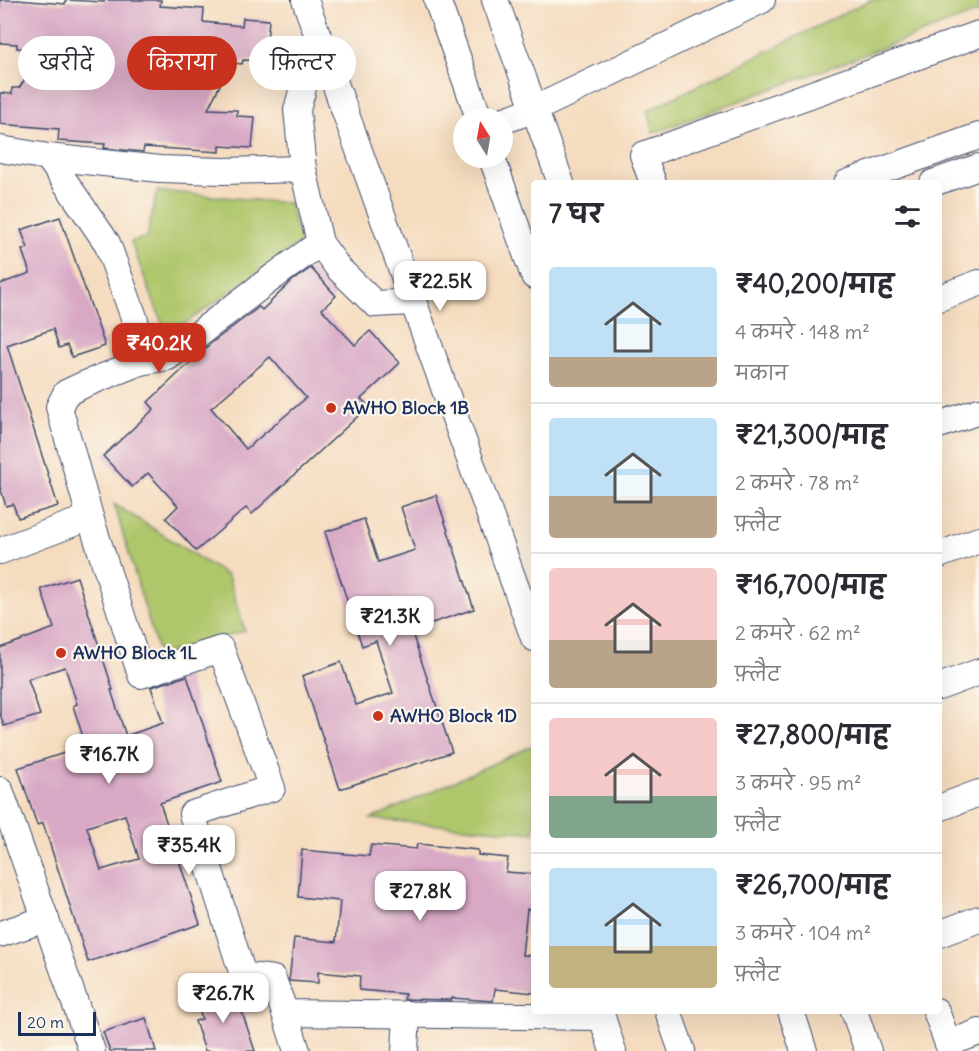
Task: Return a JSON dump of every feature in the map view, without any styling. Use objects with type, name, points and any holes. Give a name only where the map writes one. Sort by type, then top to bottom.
[{"type":"street","points":[[305,0],[317,36]]},
{"type":"street","points":[[437,0],[475,108]]},
{"type":"street","points":[[495,0],[560,180]]},
{"type":"street","points":[[513,117],[535,109],[762,0]]},
{"type":"street","points":[[652,180],[643,155],[979,34]]},
{"type":"street","points":[[302,90],[297,110],[303,169],[320,243],[339,270],[375,304],[413,302]]},
{"type":"street","points":[[337,90],[531,630]]},
{"type":"street","points":[[855,180],[979,136]]},
{"type":"street","points":[[0,149],[94,163],[160,169],[223,171],[303,169]]},
{"type":"street","points":[[48,157],[107,243],[135,320],[140,362]]},
{"type":"street","points":[[942,180],[979,167]]},
{"type":"street","points":[[496,168],[531,268]]},
{"type":"street","points":[[297,1051],[273,979],[243,975],[192,814],[272,788],[221,649],[141,675],[90,517],[58,407],[66,393],[83,385],[140,362],[168,357],[320,243]]},
{"type":"street","points":[[942,297],[979,284]]},
{"type":"street","points":[[942,424],[979,411]]},
{"type":"street","points":[[0,551],[90,517]]},
{"type":"street","points":[[942,554],[979,540]]},
{"type":"street","points":[[942,686],[979,672]]},
{"type":"street","points":[[0,790],[92,1051]]},
{"type":"street","points":[[942,807],[979,793]]},
{"type":"street","points":[[0,934],[46,919]]},
{"type":"street","points":[[942,933],[979,919]]},
{"type":"street","points":[[285,1013],[602,1017],[613,1051]]},
{"type":"street","points":[[405,1051],[407,1014]]},
{"type":"street","points":[[669,1014],[682,1051]]},
{"type":"street","points":[[792,1014],[804,1051]]},
{"type":"street","points":[[855,1014],[868,1051]]},
{"type":"street","points":[[937,1014],[948,1044],[979,1032]]},
{"type":"green space","points":[[870,0],[979,0],[979,12],[653,133],[647,111]]},
{"type":"green space","points":[[157,191],[289,203],[301,242],[167,336],[131,242],[147,237]]},
{"type":"green space","points":[[114,504],[228,576],[245,631],[159,655]]},
{"type":"green space","points":[[531,746],[531,833],[371,819]]},
{"type":"building","points":[[0,0],[65,4],[66,0],[104,2],[104,0],[161,0],[160,6],[204,9],[203,22],[242,26],[243,18],[269,20],[267,36],[249,36],[249,60],[243,60],[242,64],[237,64],[237,36],[127,36],[127,90],[218,90],[208,109],[237,110],[237,116],[255,117],[252,148],[220,146],[220,152],[144,147],[143,152],[104,148],[105,144],[58,141],[59,129],[0,124],[0,93],[12,94],[12,88],[18,88],[18,90],[115,90],[115,36],[18,36],[18,48],[17,44],[0,43]]},
{"type":"building","points":[[60,217],[105,346],[72,357],[67,345],[59,348],[53,329],[7,345],[58,506],[18,518],[13,504],[6,506],[0,487],[0,284],[30,273],[22,250],[28,248],[21,230]]},
{"type":"building","name":"AWHO Block 1B","points":[[311,268],[336,296],[322,309],[355,345],[370,331],[400,363],[361,399],[369,406],[252,514],[246,508],[196,551],[166,518],[178,506],[148,473],[132,487],[103,456],[154,409],[148,402],[210,344],[259,307],[262,310],[292,281]],"holes":[[[270,357],[306,398],[246,449],[211,408]]]},
{"type":"building","points":[[436,495],[474,609],[411,630],[452,752],[340,789],[302,676],[341,662],[356,705],[393,693],[376,641],[362,646],[325,532],[364,519],[378,562],[415,550],[401,507]]},
{"type":"building","points":[[77,577],[126,736],[163,723],[151,687],[187,676],[222,782],[160,803],[200,924],[88,962],[43,823],[37,825],[18,768],[86,746],[73,706],[77,704],[65,667],[28,679],[40,715],[4,726],[0,714],[0,648],[54,628],[41,589]],"holes":[[[125,815],[139,859],[101,870],[87,827]]]},
{"type":"building","points":[[417,844],[478,850],[478,855],[508,858],[506,872],[531,874],[531,910],[527,909],[522,955],[531,956],[531,993],[495,989],[493,1001],[452,998],[452,1000],[404,999],[405,994],[359,990],[360,976],[318,972],[318,983],[289,981],[294,938],[336,942],[340,901],[298,897],[302,850],[369,856],[371,845],[416,849]]},
{"type":"building","points":[[234,988],[255,1051],[205,1051],[195,1021],[202,1019],[196,1000]]},
{"type":"building","points":[[146,1018],[156,1051],[110,1051],[103,1032]]},
{"type":"place","name":"AWHO Block 1B","points":[[331,408]]},
{"type":"place","name":"AWHO Block 1L","points":[[61,653]]},
{"type":"place","name":"AWHO Block 1D","points":[[378,716]]}]
